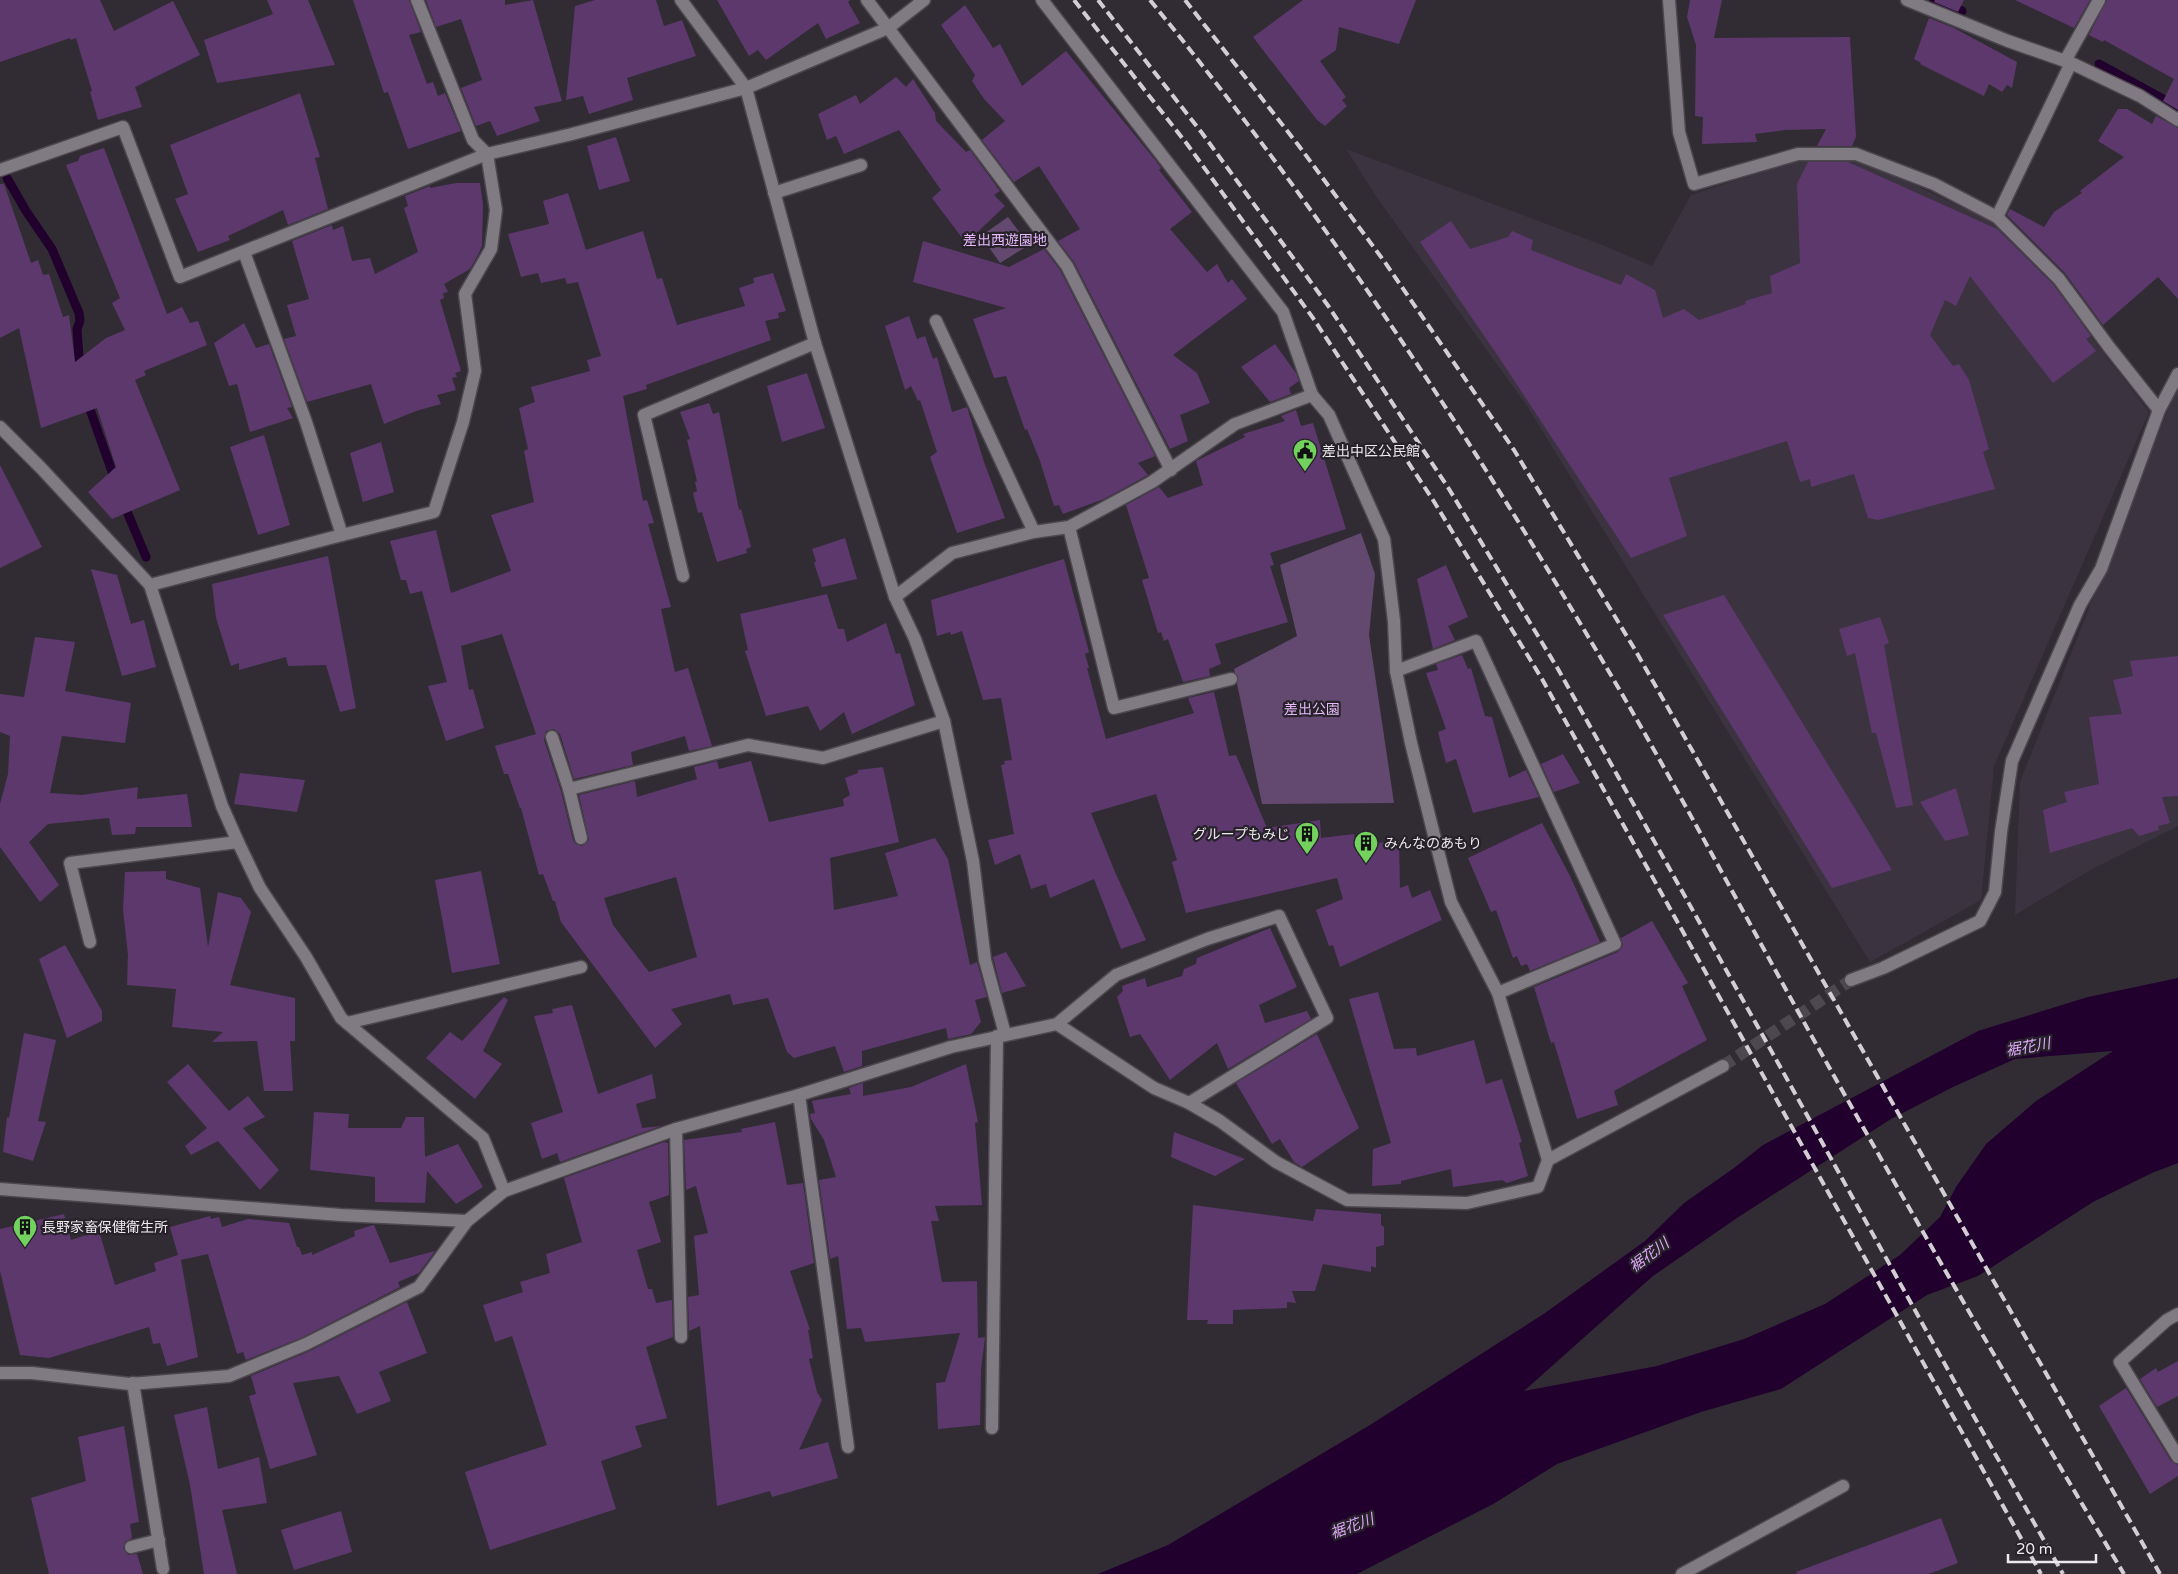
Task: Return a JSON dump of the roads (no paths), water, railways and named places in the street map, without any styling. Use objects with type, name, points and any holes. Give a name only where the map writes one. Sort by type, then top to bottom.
[{"type":"street","points":[[150,585],[434,512],[463,422],[475,371],[465,294],[491,249],[496,210],[488,154],[473,140],[417,0]]},
{"type":"street","points":[[681,0],[746,88],[815,343],[895,597],[915,639],[944,720],[973,861],[985,960],[1001,1035],[992,1428]]},
{"type":"street","points":[[867,0],[1067,266],[1171,470]]},
{"type":"street","points":[[0,170],[123,127],[180,277],[488,154],[746,88],[888,28],[924,0]]},
{"type":"street","points":[[1042,0],[1283,312],[1312,395],[1329,415],[1384,540],[1394,621],[1396,671],[1411,744],[1452,902],[1498,993],[1548,1160],[1538,1187],[1467,1203],[1347,1200],[1276,1162],[1220,1121],[1189,1103],[1154,1088],[1057,1024]]},
{"type":"street","points":[[1669,0],[1679,132],[1694,184],[1798,154],[1856,154],[1934,184],[1997,217],[2059,279],[2109,347],[2159,410]]},
{"type":"street","points":[[1906,0],[2008,41],[2068,62],[2140,96],[2178,120]]},
{"type":"street","points":[[1997,217],[2068,62],[2099,0]]},
{"type":"street","points":[[774,193],[861,165]]},
{"type":"street","points":[[244,252],[306,422],[342,535]]},
{"type":"street","points":[[936,321],[1034,532]]},
{"type":"street","points":[[683,576],[644,415],[815,343]]},
{"type":"street","points":[[1851,980],[1883,968],[1980,921],[1995,892],[2001,832],[2012,762],[2080,604],[2101,569],[2159,410],[2178,374]]},
{"type":"street","points":[[895,597],[952,553],[1034,532],[1069,527],[1171,470],[1235,424],[1312,395]]},
{"type":"street","points":[[0,427],[41,468],[150,585],[222,806],[260,888],[306,957],[341,1018],[483,1138],[504,1191]]},
{"type":"street","points":[[1069,527],[1114,708],[1231,679]]},
{"type":"street","points":[[1396,671],[1476,641],[1615,944],[1498,993]]},
{"type":"street","points":[[569,789],[748,744],[823,758],[944,720]]},
{"type":"street","points":[[552,736],[569,789],[581,838]]},
{"type":"street","points":[[90,942],[70,863],[238,842]]},
{"type":"street","points":[[0,1373],[32,1373],[133,1383],[229,1376],[306,1344],[419,1287],[467,1221],[504,1191],[676,1129],[799,1094],[951,1047],[1057,1024],[1116,975],[1207,939],[1279,916],[1327,1018],[1189,1103]]},
{"type":"street","points":[[347,1023],[581,967]]},
{"type":"street","points":[[1548,1160],[1724,1066]]},
{"type":"street","points":[[799,1094],[848,1447]]},
{"type":"street","points":[[676,1129],[681,1337]]},
{"type":"street","points":[[0,1189],[341,1215],[467,1221]]},
{"type":"street","points":[[2178,1314],[2167,1320],[2120,1362],[2178,1457]]},
{"type":"street","points":[[133,1383],[163,1569]]},
{"type":"street","points":[[1682,1574],[1842,1486]]},
{"type":"street","points":[[132,1547],[159,1540]]},
{"type":"water","name":"裾花川","points":[[2178,978],[2178,1163],[2152,1173],[2093,1202],[1978,1276],[1927,1295],[1781,1389],[1701,1412],[1557,1464],[1495,1503],[1357,1574],[1098,1574],[1168,1545],[1370,1425],[1545,1313],[1645,1241],[1684,1203],[1763,1145],[1978,1031],[2088,997]],"holes":[[[2113,1051],[2036,1101],[1986,1144],[1956,1187],[1940,1217],[1900,1255],[1825,1304],[1744,1339],[1657,1366],[1524,1391],[1653,1276],[1737,1218],[1891,1119],[1953,1087],[2015,1059]]]},
{"type":"waterway","points":[[1934,0],[1962,11]]},
{"type":"waterway","points":[[2099,64],[2178,107]]},
{"type":"waterway","points":[[7,178],[26,211],[52,249],[79,313],[80,321],[77,329],[80,371]]},
{"type":"waterway","points":[[87,401],[115,480]]},
{"type":"waterway","points":[[123,502],[146,557]]},
{"type":"tunnel","points":[[1723,1066],[1851,980]]},
{"type":"railway","points":[[1074,0],[1187,144],[1313,318],[1433,500],[1542,679],[2041,1574]]},
{"type":"railway","points":[[1098,0],[1202,133],[1329,307],[1449,489],[1558,669],[2063,1574]]},
{"type":"railway","points":[[1150,0],[1273,158],[1331,239],[1388,321],[1498,489],[1602,660],[1901,1194],[2124,1574]]},
{"type":"railway","points":[[1185,0],[1299,146],[1384,261],[1514,450],[1634,648],[2160,1574]]},
{"type":"place","name":"差出中区公民館","points":[[1305,472]]},
{"type":"place","name":"グループもみじ","points":[[1307,855]]},
{"type":"place","name":"みんなのあもり","points":[[1366,864]]},
{"type":"place","name":"長野家畜保健衛生所","points":[[25,1248]]},
{"type":"park label","name":"差出西遊園地","points":[[1005,240]]},
{"type":"park label","name":"差出公園","points":[[1312,709]]}]
